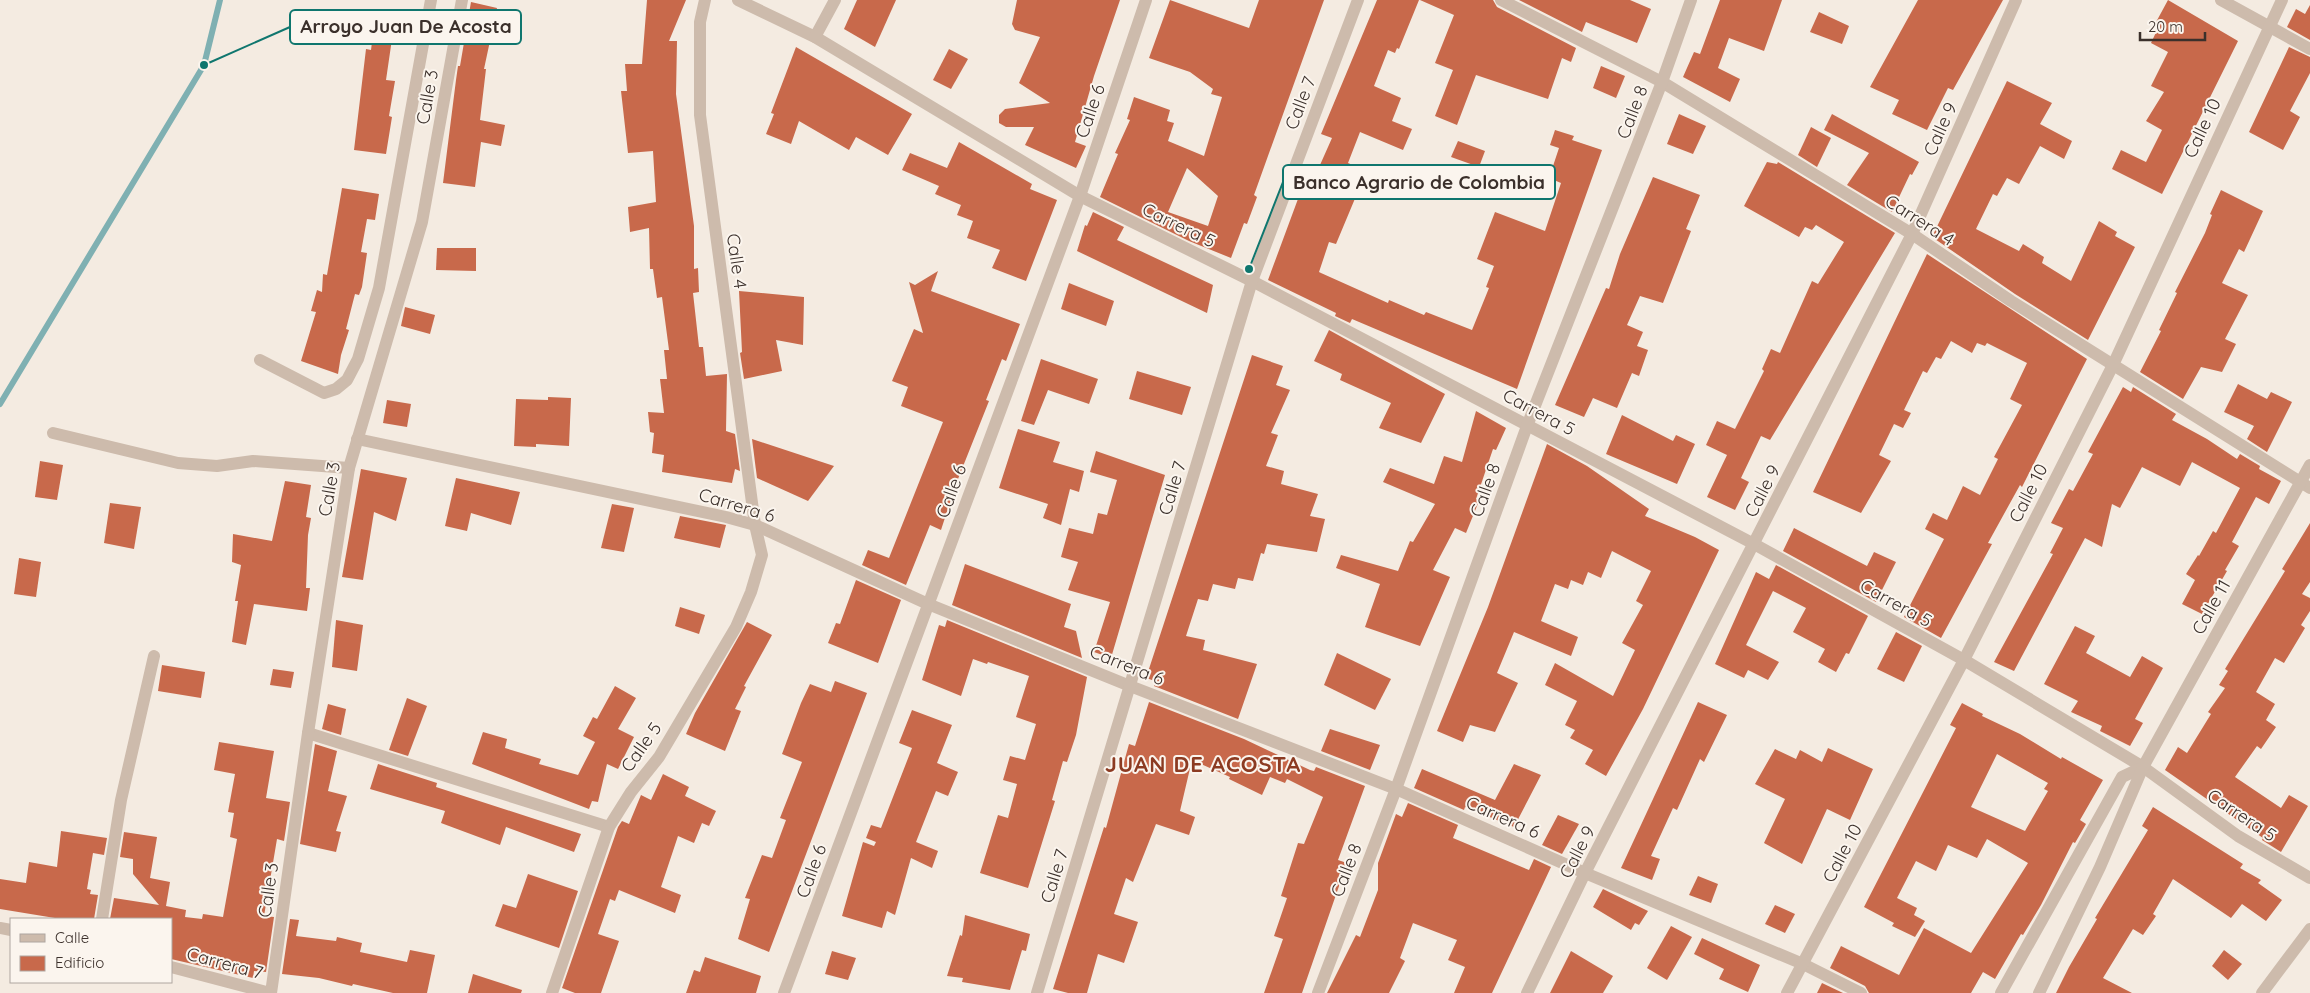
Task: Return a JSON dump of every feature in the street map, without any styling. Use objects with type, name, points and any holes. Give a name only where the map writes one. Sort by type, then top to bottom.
[{"type":"street","points":[[260,360],[324,393],[336,389],[347,380],[358,359],[379,288],[431,0]]},
{"type":"street","name":"Calle 3","points":[[271,993],[308,733],[349,468],[422,222],[462,0]]},
{"type":"street","name":"Calle 4","points":[[705,0],[700,22],[700,115],[755,525]]},
{"type":"street","name":"Carrera 5","points":[[738,0],[815,37],[1080,196],[1252,281],[1754,544],[1964,660],[2143,767],[2238,836],[2310,878]]},
{"type":"street","points":[[815,37],[835,0]]},
{"type":"street","name":"Calle 6","points":[[784,993],[1080,196],[1146,0]]},
{"type":"street","name":"Calle 7","points":[[1037,993],[1252,281],[1358,0]]},
{"type":"street","name":"Carrera 4","points":[[1501,0],[1662,82],[1912,234],[2011,302],[2305,485]]},
{"type":"street","name":"Calle 8","points":[[1318,993],[1396,789],[1527,426],[1662,82],[1691,0]]},
{"type":"street","name":"Calle 9","points":[[1527,993],[1585,873],[1912,234],[2016,0]]},
{"type":"street","points":[[2222,0],[2310,49]]},
{"type":"street","name":"Calle 10","points":[[1787,993],[1964,660],[2113,365],[2282,0]]},
{"type":"street","points":[[53,433],[178,463],[217,466],[253,461],[349,468]]},
{"type":"street","name":"Carrera 6","points":[[358,438],[726,516],[755,525],[928,604],[1130,686],[1396,789],[1585,873],[1803,964],[1861,993]]},
{"type":"street","name":"Calle 11","points":[[2039,993],[2100,867],[2143,767],[2305,485],[2310,465]]},
{"type":"street","name":"Calle 5","points":[[552,993],[609,827],[631,792],[659,757],[736,627],[751,592],[762,555],[755,525]]},
{"type":"street","points":[[102,918],[121,800],[154,656]]},
{"type":"street","points":[[308,733],[609,827]]},
{"type":"street","points":[[2001,993],[2122,777],[2143,767]]},
{"type":"street","points":[[2262,993],[2310,929]]},
{"type":"street","name":"Carrera 7","points":[[172,967],[271,993]]},
{"type":"building","points":[[647,0],[686,0],[669,41],[677,41],[676,94],[694,226],[694,269],[698,268],[699,292],[693,293],[699,347],[703,347],[706,376],[727,374],[726,431],[735,434],[740,471],[735,469],[732,483],[662,472],[664,455],[652,453],[654,433],[650,432],[648,412],[664,413],[660,379],[667,379],[664,350],[669,350],[662,297],[657,298],[653,269],[650,269],[649,228],[630,232],[628,207],[656,202],[653,151],[628,153],[621,91],[627,91],[625,64],[642,64]]},
{"type":"building","points":[[857,0],[896,0],[875,47],[844,29]]},
{"type":"building","points":[[1017,0],[1120,0],[1094,76],[1075,142],[1086,146],[1076,168],[1025,145],[1034,127],[1006,127],[999,123],[999,115],[1005,109],[1050,103],[1019,83],[1040,37],[1015,30],[1012,24]]},
{"type":"building","points":[[1170,0],[1249,28],[1259,0],[1324,0],[1254,195],[1257,197],[1247,224],[1244,223],[1231,258],[1189,241],[1100,197],[1118,154],[1115,153],[1130,120],[1127,119],[1134,97],[1170,110],[1167,121],[1174,123],[1168,141],[1204,156],[1222,97],[1211,94],[1213,89],[1190,72],[1149,58]],"holes":[[[1187,168],[1218,196],[1208,226],[1168,212]]]},
{"type":"building","points":[[1377,0],[1419,0],[1399,49],[1397,48],[1395,53],[1388,50],[1374,86],[1401,98],[1392,121],[1412,129],[1403,150],[1360,132],[1348,163],[1378,176],[1370,194],[1359,189],[1336,244],[1329,242],[1319,272],[1388,303],[1389,300],[1424,315],[1426,312],[1472,330],[1489,288],[1486,287],[1494,266],[1477,259],[1495,212],[1545,231],[1561,183],[1549,178],[1559,148],[1550,145],[1555,130],[1574,136],[1572,140],[1602,150],[1517,389],[1352,319],[1350,323],[1335,316],[1336,313],[1268,280],[1305,180],[1312,183],[1332,138],[1321,134]]},
{"type":"building","points":[[1420,0],[1493,0],[1497,7],[1576,48],[1571,62],[1562,58],[1548,99],[1476,75],[1457,125],[1435,116],[1453,70],[1435,63],[1454,15]]},
{"type":"building","points":[[1519,0],[1630,0],[1651,9],[1637,43],[1586,22],[1582,32]]},
{"type":"building","points":[[1720,0],[1782,0],[1764,51],[1729,38],[1718,68],[1740,79],[1730,102],[1683,77],[1694,52],[1700,54]]},
{"type":"building","points":[[1918,0],[2003,0],[1953,90],[1948,88],[1927,130],[1892,114],[1899,100],[1870,87]]},
{"type":"building","points":[[2168,0],[2238,41],[2162,194],[2112,169],[2121,150],[2146,162],[2162,130],[2146,121],[2164,92],[2151,86],[2168,52],[2151,43],[2159,26],[2155,24]]},
{"type":"building","points":[[471,2],[497,8],[484,69],[486,69],[480,120],[505,125],[501,146],[481,142],[475,187],[443,183],[458,66],[460,66]]},
{"type":"building","points":[[2310,5],[2310,40],[2287,27],[2296,9],[2305,14]]},
{"type":"building","points":[[376,11],[420,17],[416,35],[393,32],[386,80],[395,81],[389,116],[392,117],[386,154],[354,150],[366,49],[371,50]]},
{"type":"building","points":[[1819,12],[1849,26],[1842,44],[1810,32]]},
{"type":"building","points":[[796,47],[912,114],[888,155],[856,137],[849,150],[799,121],[791,144],[766,134],[774,114],[771,113]]},
{"type":"building","points":[[2289,47],[2310,57],[2310,73],[2290,111],[2300,117],[2283,150],[2249,132]]},
{"type":"building","points":[[949,49],[968,59],[951,89],[933,80]]},
{"type":"building","points":[[1601,66],[1625,76],[1616,98],[1593,88]]},
{"type":"building","points":[[2007,81],[2052,103],[2040,124],[2072,141],[2064,159],[2040,146],[2019,184],[2007,178],[1997,196],[1993,194],[1976,229],[2019,251],[2023,244],[2044,257],[2042,263],[2071,281],[2099,221],[2117,232],[2115,236],[2135,247],[2088,340],[2015,294],[1932,237]]},
{"type":"building","points":[[1679,114],[1706,126],[1693,154],[1667,144]]},
{"type":"building","points":[[1832,114],[1919,162],[1912,175],[1910,174],[1892,212],[1847,185],[1869,153],[1824,130]]},
{"type":"building","points":[[1811,127],[1831,138],[1817,167],[1798,155]]},
{"type":"building","points":[[1458,141],[1485,151],[1479,167],[1451,157]]},
{"type":"building","points":[[959,142],[1032,184],[1030,189],[1057,200],[1026,281],[992,268],[1000,250],[967,238],[973,221],[957,215],[961,205],[935,194],[939,186],[902,170],[910,153],[947,168]]},
{"type":"building","points":[[1767,162],[1777,164],[1778,162],[1895,233],[1770,440],[1761,436],[1741,478],[1749,482],[1735,510],[1707,497],[1727,455],[1706,445],[1717,421],[1735,429],[1764,371],[1762,369],[1771,349],[1780,353],[1812,281],[1818,284],[1844,242],[1816,225],[1812,230],[1805,227],[1799,237],[1744,206]]},
{"type":"building","points":[[1653,177],[1700,195],[1686,229],[1691,231],[1663,303],[1640,296],[1627,325],[1643,332],[1637,346],[1648,350],[1639,376],[1632,373],[1617,408],[1593,398],[1584,417],[1555,405],[1606,288],[1609,289],[1620,254]]},
{"type":"building","points":[[342,188],[379,194],[375,220],[367,219],[361,252],[367,253],[362,287],[359,295],[355,294],[346,329],[349,330],[341,355],[338,374],[301,361],[316,312],[311,311],[317,290],[322,292],[323,274],[327,275]]},
{"type":"building","points":[[2221,190],[2263,211],[2244,252],[2239,249],[2222,283],[2248,295],[2225,339],[2236,344],[2222,372],[2201,367],[2183,399],[2140,372],[2161,331],[2159,330],[2177,293],[2175,292],[2205,233],[2212,215],[2210,214]]},
{"type":"building","points":[[1093,212],[1124,227],[1117,240],[1213,285],[1207,313],[1077,251],[1085,225],[1087,226]]},
{"type":"building","points":[[437,248],[476,248],[476,271],[436,270]]},
{"type":"building","points":[[1927,254],[2087,359],[2022,487],[2020,485],[1988,543],[1992,544],[1941,638],[1904,617],[1944,539],[1925,529],[1933,513],[1947,520],[1963,486],[1980,495],[1998,459],[1994,457],[2022,405],[2010,399],[2027,363],[1987,343],[1985,346],[1977,343],[1972,353],[1951,341],[1941,359],[1936,357],[1927,373],[1923,371],[1904,410],[1911,413],[1903,428],[1894,424],[1879,455],[1891,461],[1861,513],[1813,492]]},
{"type":"building","points":[[938,271],[931,291],[1020,324],[1006,361],[1002,359],[986,400],[989,401],[956,484],[941,530],[930,525],[906,585],[862,565],[868,550],[889,558],[943,422],[901,406],[908,387],[892,381],[914,329],[923,333],[909,282],[915,285]]},
{"type":"building","points":[[1069,283],[1114,301],[1106,326],[1061,309]]},
{"type":"building","points":[[739,291],[804,297],[803,345],[776,340],[782,371],[744,379],[740,353],[742,352]]},
{"type":"building","points":[[405,307],[435,315],[430,334],[401,326]]},
{"type":"building","points":[[1329,330],[1445,394],[1421,443],[1379,428],[1391,403],[1340,380],[1342,374],[1314,361]]},
{"type":"building","points":[[1252,355],[1283,366],[1276,385],[1290,390],[1271,433],[1278,435],[1266,466],[1284,471],[1281,484],[1318,494],[1310,516],[1325,519],[1317,552],[1267,544],[1264,554],[1261,553],[1253,581],[1238,578],[1235,589],[1213,584],[1208,601],[1198,599],[1186,636],[1205,640],[1203,650],[1257,664],[1238,719],[1154,686],[1155,681],[1146,678]]},
{"type":"building","points":[[1041,359],[1098,379],[1089,404],[1048,390],[1034,425],[1021,421]]},
{"type":"building","points":[[1137,371],[1191,387],[1182,415],[1129,399]]},
{"type":"building","points":[[2238,384],[2267,399],[2271,392],[2292,402],[2267,452],[2247,439],[2254,426],[2224,412]]},
{"type":"building","points":[[2123,387],[2131,392],[2133,387],[2176,414],[2172,420],[2207,439],[2237,459],[2240,454],[2260,466],[2259,469],[2281,481],[2269,504],[2256,497],[2232,542],[2239,546],[2202,614],[2182,604],[2195,580],[2186,574],[2213,531],[2216,533],[2240,488],[2192,462],[2180,486],[2142,467],[2120,508],[2112,504],[2102,547],[2085,538],[2014,671],[1994,662],[2053,554],[2050,553],[2063,528],[2051,523],[2069,489],[2073,491],[2093,454],[2088,452]]},
{"type":"building","points":[[548,397],[571,398],[569,446],[536,444],[536,447],[514,446],[516,399],[548,400]]},
{"type":"building","points":[[387,400],[411,404],[407,427],[383,423]]},
{"type":"building","points":[[1476,411],[1506,428],[1496,450],[1493,449],[1476,499],[1479,501],[1466,533],[1455,528],[1433,570],[1450,577],[1420,646],[1365,627],[1380,584],[1336,568],[1341,555],[1398,571],[1410,541],[1413,542],[1435,504],[1383,482],[1390,468],[1434,484],[1444,456],[1462,462]]},
{"type":"building","points":[[1622,415],[1673,441],[1676,435],[1695,444],[1677,484],[1606,454]]},
{"type":"building","points":[[1018,429],[1060,442],[1053,462],[1084,471],[1079,492],[1070,489],[1061,525],[1043,518],[1048,504],[999,488]]},
{"type":"building","points":[[752,439],[834,466],[808,501],[757,478]]},
{"type":"building","points":[[1547,444],[1587,466],[1649,509],[1645,516],[1695,537],[1719,550],[1643,709],[1606,776],[1585,764],[1593,750],[1570,738],[1575,730],[1565,725],[1577,701],[1545,685],[1555,663],[1613,696],[1635,650],[1622,643],[1643,605],[1636,601],[1651,571],[1612,551],[1601,578],[1588,572],[1583,585],[1571,580],[1568,589],[1555,584],[1541,621],[1578,637],[1571,656],[1514,632],[1497,673],[1518,683],[1495,732],[1470,725],[1463,742],[1437,731],[1488,607]]},
{"type":"building","points":[[1096,451],[1165,475],[1111,658],[1094,652],[1110,602],[1068,590],[1078,562],[1061,557],[1069,528],[1093,534],[1098,513],[1107,515],[1117,480],[1090,472]]},
{"type":"building","points":[[40,461],[63,465],[57,500],[35,497]]},
{"type":"building","points":[[361,469],[407,478],[396,521],[374,512],[363,580],[342,577]]},
{"type":"building","points":[[456,478],[520,492],[511,525],[471,513],[467,531],[445,526]]},
{"type":"building","points":[[285,481],[311,485],[306,517],[311,518],[308,535],[306,588],[310,588],[307,611],[254,604],[246,645],[232,642],[238,601],[235,601],[241,565],[232,562],[233,534],[272,541]]},
{"type":"building","points":[[110,503],[141,507],[134,549],[104,543]]},
{"type":"building","points":[[612,504],[634,508],[624,552],[601,548]]},
{"type":"building","points":[[680,516],[726,525],[720,548],[674,538]]},
{"type":"building","points":[[2310,523],[2310,582],[2302,594],[2310,598],[2310,611],[2301,625],[2305,628],[2284,663],[2275,658],[2256,692],[2275,704],[2266,720],[2276,727],[2261,749],[2257,746],[2235,777],[2281,808],[2289,795],[2308,806],[2281,852],[2165,770],[2178,747],[2187,753],[2211,714],[2208,712],[2225,688],[2219,685],[2228,671],[2225,669],[2285,571],[2282,569]]},
{"type":"building","points":[[1794,528],[1867,566],[1874,552],[1896,562],[1876,602],[1783,551]]},
{"type":"building","points":[[19,558],[41,562],[36,597],[14,594]]},
{"type":"building","points":[[965,564],[1071,604],[1064,627],[1076,631],[1082,658],[952,605]]},
{"type":"building","points":[[1776,565],[1868,616],[1849,654],[1846,653],[1836,672],[1818,662],[1825,649],[1793,632],[1806,608],[1773,591],[1746,645],[1779,662],[1768,680],[1748,670],[1744,678],[1715,664],[1756,572],[1769,579]]},
{"type":"building","points":[[856,580],[901,600],[878,663],[828,643],[836,623],[840,624]]},
{"type":"building","points":[[680,607],[705,615],[699,634],[675,626]]},
{"type":"building","points":[[336,620],[363,625],[357,671],[332,667]]},
{"type":"building","points":[[947,620],[1087,677],[1076,735],[1067,762],[1063,761],[1052,800],[1055,801],[1028,888],[980,873],[998,815],[1008,818],[1017,784],[1003,780],[1010,756],[1025,760],[1036,724],[1016,717],[1029,676],[973,659],[961,696],[922,680],[939,625],[945,627]]},
{"type":"building","points":[[747,622],[772,635],[744,686],[746,687],[735,709],[741,711],[725,751],[686,734],[695,713]]},
{"type":"building","points":[[2075,626],[2095,636],[2086,653],[2130,677],[2142,656],[2163,668],[2135,719],[2143,723],[2130,746],[2100,731],[2102,726],[2071,712],[2078,701],[2044,684]]},
{"type":"building","points":[[1896,632],[1922,646],[1904,682],[1877,669]]},
{"type":"building","points":[[1337,653],[1391,679],[1375,710],[1324,685]]},
{"type":"building","points":[[162,665],[205,672],[201,698],[158,691]]},
{"type":"building","points":[[273,669],[294,672],[291,688],[270,685]]},
{"type":"building","points":[[835,681],[867,693],[769,952],[738,939],[750,899],[745,898],[762,855],[772,858],[786,820],[780,818],[802,762],[782,754],[801,703],[810,684],[831,692]]},
{"type":"building","points":[[615,686],[636,698],[618,729],[634,737],[618,769],[607,764],[598,802],[592,801],[589,809],[472,764],[483,732],[507,739],[505,748],[541,759],[539,764],[578,775],[595,742],[583,736],[593,717],[597,719]]},
{"type":"building","points":[[407,698],[427,706],[408,756],[389,750]]},
{"type":"building","points":[[1149,702],[1244,739],[1310,770],[1314,771],[1316,767],[1365,786],[1338,860],[1347,863],[1302,993],[1264,993],[1283,939],[1274,936],[1287,898],[1281,896],[1298,843],[1304,844],[1323,797],[1287,779],[1285,783],[1270,777],[1262,795],[1229,779],[1230,777],[1192,760],[1180,811],[1195,817],[1189,835],[1156,824],[1133,882],[1126,878],[1114,914],[1138,922],[1124,963],[1098,954],[1087,993],[1068,993],[1053,989],[1104,827],[1106,828],[1129,744],[1135,746]]},
{"type":"building","points":[[1698,702],[1727,715],[1704,762],[1700,759],[1677,810],[1673,808],[1651,856],[1660,859],[1652,880],[1621,868]]},
{"type":"building","points":[[1962,703],[1983,714],[1982,716],[2020,734],[2061,759],[2062,757],[2103,780],[2080,820],[2086,824],[2075,843],[2073,842],[2041,905],[2023,935],[2021,934],[1995,979],[1983,972],[1971,993],[1869,993],[1865,986],[1830,968],[1841,946],[1899,975],[1924,928],[1971,953],[2028,863],[1987,839],[1977,858],[1948,845],[1936,871],[1916,861],[1897,898],[1917,908],[1914,915],[1925,921],[1915,937],[1892,926],[1894,923],[1864,907],[1956,728],[1950,725]],"holes":[[[1997,754],[2048,783],[2044,789],[2048,791],[2025,831],[1971,807]]]},
{"type":"building","points":[[328,704],[346,709],[341,735],[322,729]]},
{"type":"building","points":[[912,710],[952,725],[937,763],[958,772],[948,796],[936,791],[916,842],[938,851],[932,868],[911,858],[895,915],[887,911],[882,928],[842,916],[863,842],[874,846],[876,842],[866,838],[871,825],[881,828],[912,748],[899,743]]},
{"type":"building","points":[[1330,729],[1380,745],[1370,770],[1321,751]]},
{"type":"building","points":[[219,742],[274,751],[266,798],[290,802],[284,841],[277,839],[264,916],[274,917],[266,972],[254,971],[253,978],[172,959],[172,918],[110,918],[114,898],[159,905],[133,874],[133,859],[120,857],[124,832],[157,837],[150,878],[170,882],[166,906],[186,910],[185,917],[202,919],[203,914],[223,917],[237,839],[230,837],[234,813],[228,812],[235,774],[214,770]]},
{"type":"building","points":[[315,744],[337,751],[328,791],[347,796],[336,831],[341,832],[336,852],[300,844]]},
{"type":"building","points":[[1828,748],[1873,769],[1850,820],[1827,809],[1802,864],[1764,843],[1785,799],[1755,784],[1775,749],[1796,759],[1800,750],[1822,762]]},
{"type":"building","points":[[378,764],[437,783],[436,787],[581,834],[574,852],[506,827],[500,845],[441,823],[445,811],[370,789]]},
{"type":"building","points":[[1514,764],[1541,775],[1514,827],[1465,807],[1464,810],[1414,788],[1422,769],[1495,800]]},
{"type":"building","points":[[663,774],[689,787],[685,796],[716,811],[709,826],[702,823],[694,843],[678,836],[661,887],[681,895],[675,913],[619,890],[615,901],[610,899],[598,934],[619,941],[601,993],[575,993],[562,988],[618,827],[622,821],[629,824],[641,795],[651,800]]},
{"type":"building","points":[[1408,803],[1458,825],[1453,838],[1529,870],[1534,859],[1551,867],[1492,993],[1454,993],[1465,967],[1448,960],[1457,940],[1413,923],[1400,958],[1405,961],[1389,993],[1327,993],[1356,935],[1360,937],[1378,890],[1378,863],[1396,814],[1402,817]]},
{"type":"building","points":[[2153,807],[2243,864],[2240,868],[2261,880],[2258,883],[2282,900],[2266,921],[2242,904],[2231,918],[2173,879],[2153,914],[2156,916],[2143,935],[2133,929],[2103,978],[2132,993],[2056,993],[2097,919],[2095,918],[2148,830],[2142,826]]},
{"type":"building","points":[[1558,815],[1579,824],[1562,854],[1542,845]]},
{"type":"building","points":[[61,831],[107,838],[104,855],[93,853],[87,889],[91,890],[90,894],[98,895],[94,918],[55,918],[0,909],[0,879],[26,883],[29,862],[57,867]]},
{"type":"building","points":[[528,874],[578,891],[559,948],[495,926],[503,904],[516,908]]},
{"type":"building","points":[[1698,876],[1718,884],[1711,903],[1689,895]]},
{"type":"building","points":[[1603,889],[1648,911],[1639,925],[1635,923],[1631,930],[1593,907]]},
{"type":"building","points":[[1775,905],[1795,914],[1785,933],[1765,924]]},
{"type":"building","points":[[965,915],[1030,934],[1026,951],[1022,950],[1010,990],[962,982],[963,978],[947,976],[960,935],[962,936]]},
{"type":"building","points":[[290,919],[299,920],[296,936],[336,941],[337,937],[362,943],[360,952],[407,962],[410,950],[435,955],[427,993],[393,993],[319,978],[282,974]]},
{"type":"building","points":[[1671,926],[1692,937],[1667,980],[1647,968]]},
{"type":"building","points":[[1702,938],[1760,965],[1748,992],[1719,979],[1724,969],[1694,954]]},
{"type":"building","points":[[2224,950],[2242,964],[2228,980],[2212,966]]},
{"type":"building","points":[[832,951],[856,958],[848,980],[825,974]]},
{"type":"building","points":[[1571,951],[1613,976],[1603,993],[1550,993]]},
{"type":"building","points":[[705,957],[761,976],[756,993],[686,993],[694,970],[700,972]]},
{"type":"building","points":[[473,974],[522,990],[521,993],[468,993]]},
{"type":"building","points":[[1822,983],[1843,993],[1817,993]]},
{"type":"waterway","points":[[0,404],[204,65],[220,0]]},
{"type":"place","name":"Arroyo Juan De Acosta","points":[[204,65]]},
{"type":"place","name":"Banco Agrario de Colombia","points":[[1249,269]]},
{"type":"district","name":"JUAN DE ACOSTA","points":[[1203,764]]}]
